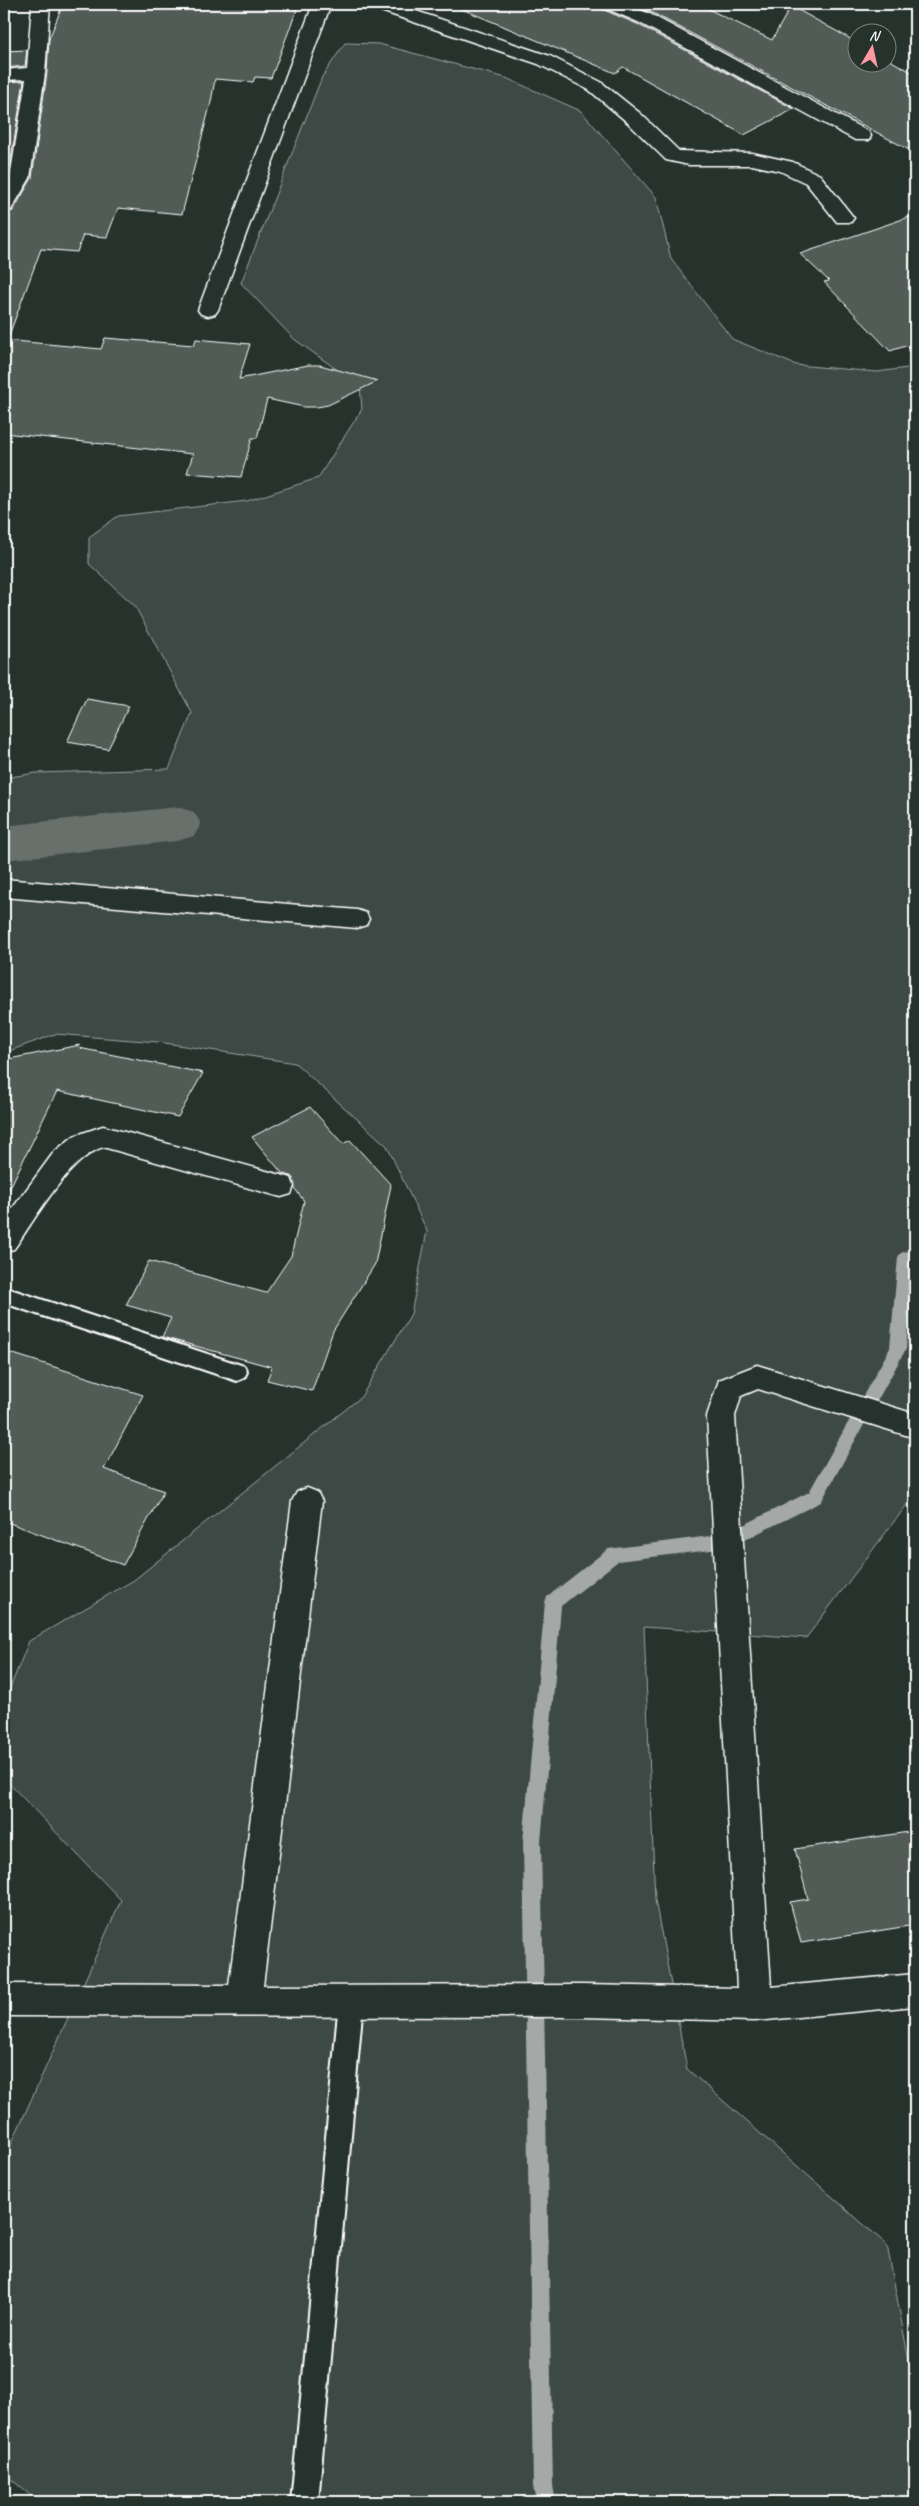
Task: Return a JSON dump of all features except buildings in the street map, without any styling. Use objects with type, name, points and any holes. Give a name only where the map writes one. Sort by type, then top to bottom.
[{"type":"street","points":[[4,206],[20,178],[36,73],[38,4]]},
{"type":"street","points":[[208,310],[322,4]]},
{"type":"street","points":[[378,4],[544,60],[595,86],[634,118],[673,156],[689,159],[752,159],[786,166],[813,179],[844,218]]},
{"type":"street","points":[[611,4],[644,18],[862,136]]},
{"type":"street","points":[[4,75],[36,73]]},
{"type":"street","points":[[4,888],[357,919]]},
{"type":"street","points":[[4,1241],[63,1159],[83,1143],[103,1136],[281,1186]]},
{"type":"street","points":[[755,2005],[721,1416],[729,1388],[757,1376],[915,1426]]},
{"type":"street","points":[[244,2002],[307,1501]]},
{"type":"street","points":[[4,2000],[488,2003],[582,2001],[755,2005],[915,1990]]},
{"type":"lane","points":[[4,1295],[237,1372]]},
{"type":"lane","points":[[304,2502],[351,2002]]},
{"type":"shaded area","points":[[345,43],[379,44],[506,78],[581,111],[656,197],[671,259],[732,339],[796,365],[877,372],[915,367],[915,1494],[806,1638],[644,1627],[655,1900],[687,2069],[887,2245],[915,2393],[915,2502],[38,2502],[4,2473],[4,2160],[121,1900],[4,1778],[4,1703],[29,1641],[134,1580],[361,1397],[411,1314],[427,1231],[387,1146],[295,1063],[158,1042],[55,1034],[4,1053],[4,778],[36,773],[169,769],[192,713],[135,606],[89,564],[89,537],[118,516],[247,501],[318,478],[362,409],[360,386],[294,339],[241,283],[322,77]]},
{"type":"waterway","points":[[4,843],[177,824]]},
{"type":"waterway","points":[[546,2502],[543,2486],[532,1842],[553,1602],[614,1554],[728,1541],[815,1497],[898,1349],[906,1257]]}]
